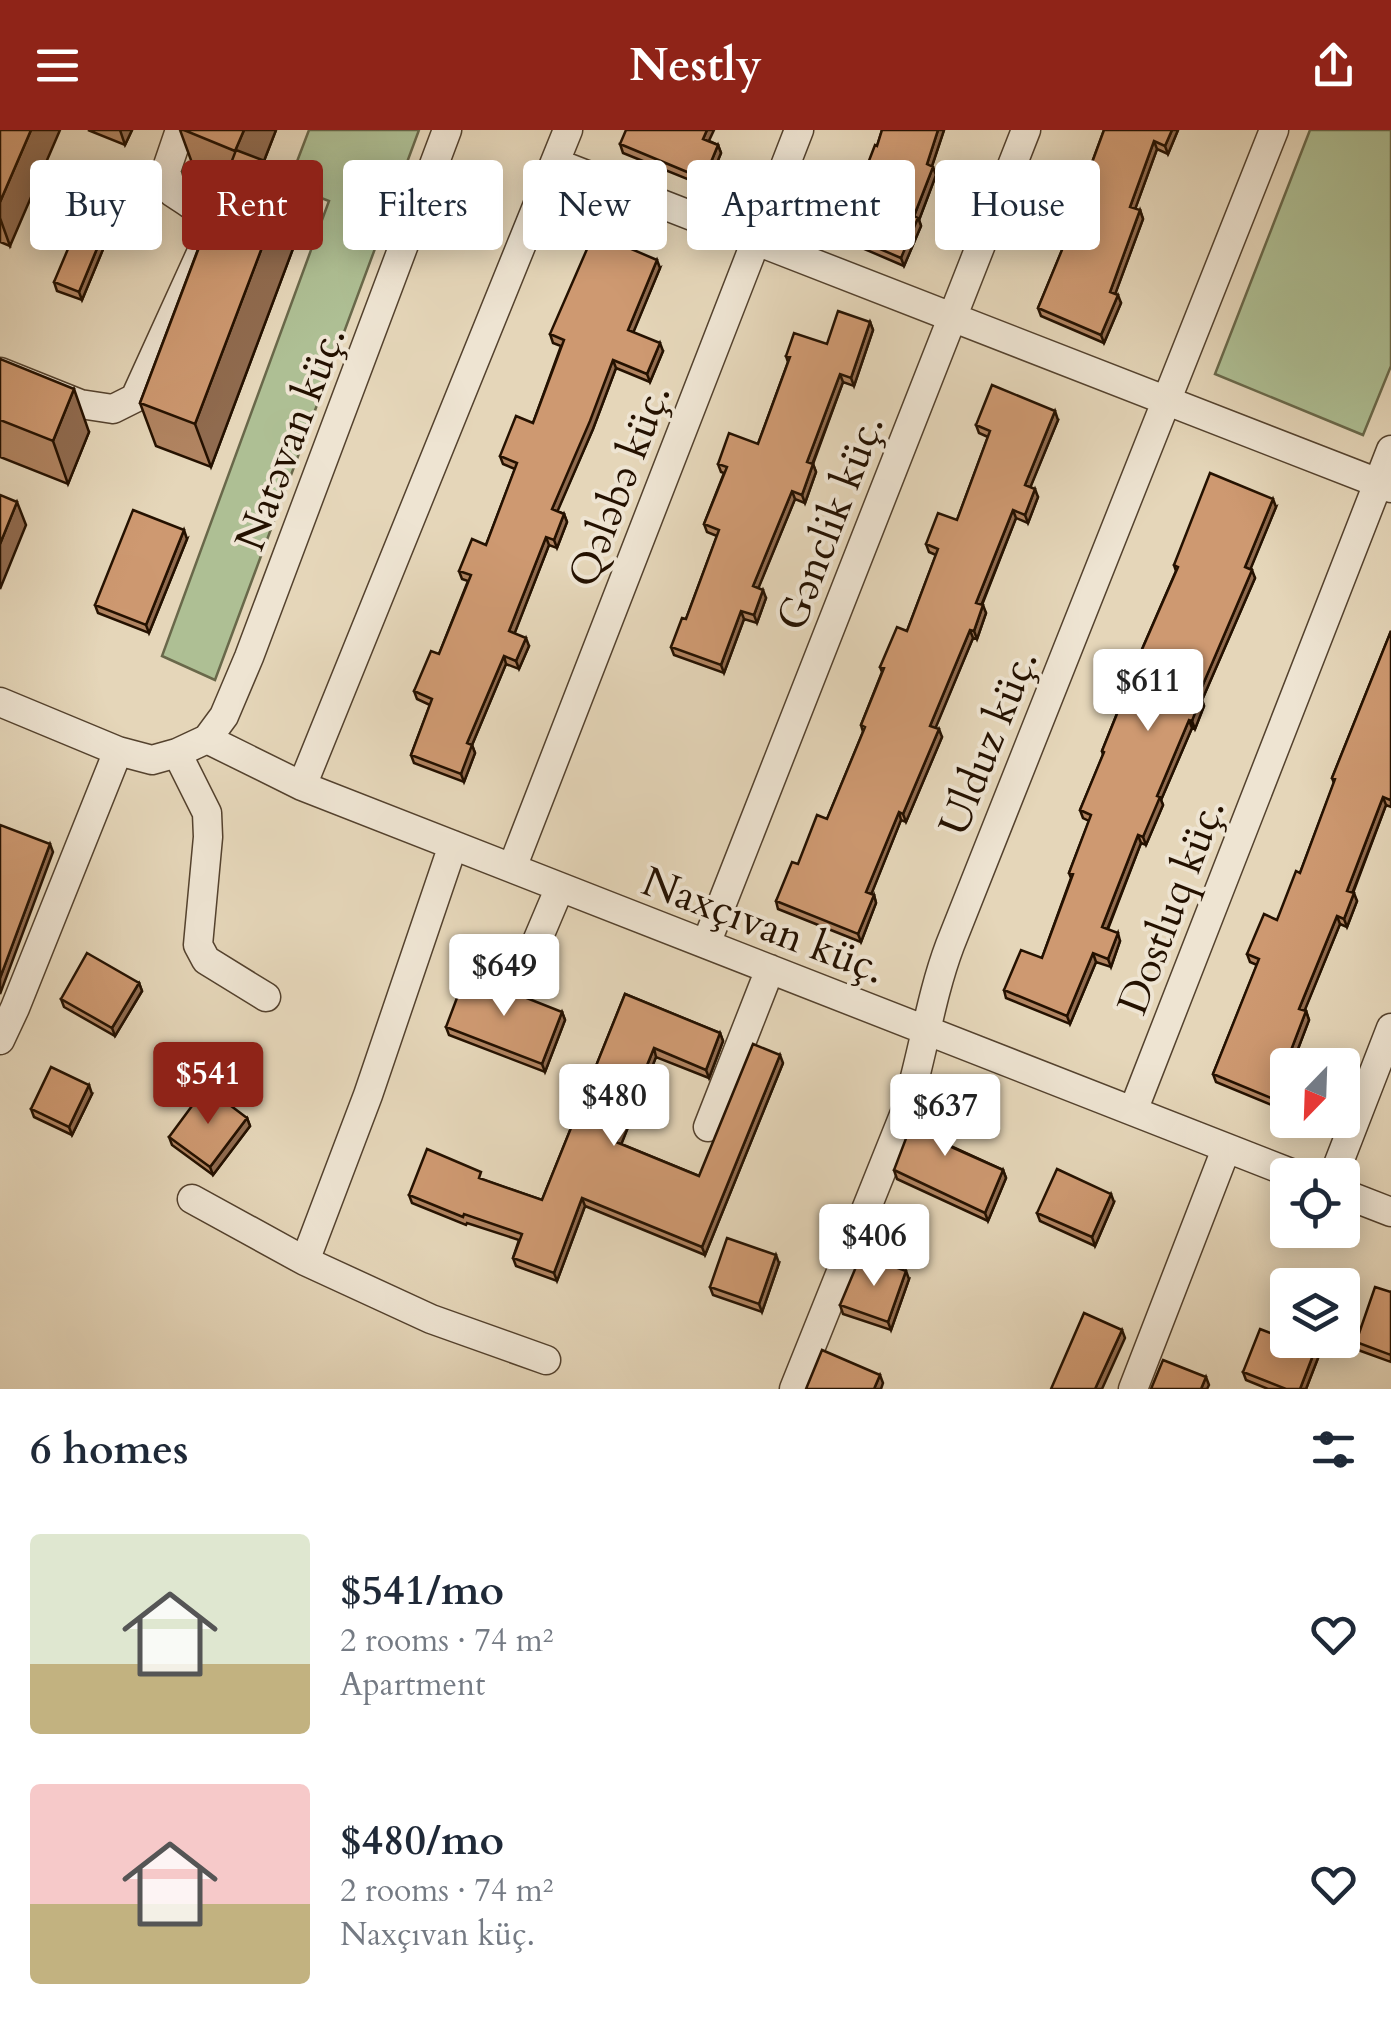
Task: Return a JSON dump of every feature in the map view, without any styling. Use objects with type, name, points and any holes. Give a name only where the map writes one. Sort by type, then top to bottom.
[{"type":"street","points":[[0,372],[80,404],[114,409],[135,398],[201,253],[207,228],[201,211],[172,192],[169,182],[166,171],[180,130]]},
{"type":"street","name":"Natəvan küç.","points":[[207,740],[224,716],[249,656],[447,130]]},
{"type":"street","points":[[557,160],[568,130]]},
{"type":"street","name":"Qələbə küç.","points":[[788,160],[800,130]]},
{"type":"street","name":"Gənclik küç.","points":[[706,944],[1026,130]]},
{"type":"street","name":"Ulduz küç.","points":[[794,1389],[906,1110],[937,980],[950,945],[1274,130]]},
{"type":"street","points":[[302,786],[523,244]]},
{"type":"street","name":"Qələbə küç.","points":[[512,868],[753,250]]},
{"type":"street","points":[[776,250],[1385,486]]},
{"type":"street","name":"Dostluq küç.","points":[[1133,1111],[1385,486],[1391,450]]},
{"type":"street","points":[[0,702],[118,751],[152,760],[178,754],[207,740]]},
{"type":"street","name":"Naxçıvan küç.","points":[[207,740],[302,786],[1270,1165]]},
{"type":"street","points":[[0,1040],[118,751]]},
{"type":"street","points":[[178,754],[207,813],[198,945],[206,960],[266,997]]},
{"type":"street","points":[[305,1261],[368,1095],[453,845]]},
{"type":"street","points":[[521,979],[560,887]]},
{"type":"street","points":[[708,1126],[770,969]]},
{"type":"street","points":[[1341,1158],[1391,1028]]},
{"type":"street","points":[[1133,1389],[1226,1149]]},
{"type":"street","points":[[192,1200],[305,1261],[431,1319],[546,1360]]},
{"type":"street","points":[[1360,1200],[1391,1212]]},
{"type":"green space","points":[[309,130],[419,130],[408,160],[343,160],[343,250],[374,250],[215,680],[162,656],[311,250],[323,250],[323,217],[329,201],[323,199],[323,160],[298,160]]},
{"type":"green space","points":[[1310,130],[1391,130],[1391,366],[1363,435],[1215,374]]},
{"type":"building","points":[[0,130],[31,130],[0,202]]},
{"type":"building","points":[[184,130],[244,130],[235,151]]},
{"type":"building","points":[[626,130],[707,130],[703,139],[718,145],[712,160],[687,160],[687,172],[667,164],[667,160],[620,144]]},
{"type":"building","points":[[882,130],[938,130],[927,164],[933,167],[915,213],[915,160],[869,160]]},
{"type":"building","points":[[1104,130],[1172,130],[1165,146],[1154,141],[1130,207],[1140,210],[1110,292],[1118,295],[1101,335],[1038,308],[1062,250],[1100,250],[1100,160],[1093,160]]},
{"type":"building","points":[[236,150],[262,160],[232,160]]},
{"type":"building","points":[[68,250],[96,250],[79,292],[54,282]]},
{"type":"building","points":[[198,250],[261,250],[195,424],[140,403]]},
{"type":"building","points":[[587,250],[634,250],[657,260],[628,330],[660,343],[647,374],[613,360],[552,509],[564,514],[554,540],[546,537],[509,631],[526,638],[516,661],[504,656],[467,743],[472,745],[461,774],[411,755],[432,699],[414,691],[431,651],[439,654],[471,575],[459,571],[472,539],[486,545],[517,463],[500,456],[516,416],[533,423],[564,340],[550,334]]},
{"type":"building","points":[[882,250],[904,250],[901,258]]},
{"type":"building","points":[[838,311],[870,322],[851,378],[840,374],[807,462],[813,464],[802,495],[792,491],[753,586],[763,590],[754,615],[741,611],[721,665],[671,647],[682,618],[686,619],[719,530],[704,524],[727,467],[718,464],[729,433],[758,444],[790,357],[786,356],[794,333],[827,344]]},
{"type":"building","points":[[0,359],[74,389],[53,441],[0,420]]},
{"type":"building","points":[[992,385],[1055,411],[1025,485],[1035,489],[1025,515],[1013,510],[976,603],[983,605],[974,631],[970,630],[930,726],[939,729],[866,892],[874,895],[858,934],[776,901],[792,862],[798,864],[817,815],[827,819],[865,727],[861,725],[897,627],[907,631],[938,549],[926,544],[938,513],[957,520],[990,431],[976,425]]},
{"type":"building","points":[[1210,473],[1273,499],[1245,567],[1252,570],[1198,696],[1201,698],[1192,721],[1189,720],[1143,837],[1138,835],[1102,927],[1118,933],[1108,959],[1093,953],[1067,1016],[1004,990],[1021,950],[1042,958],[1091,815],[1080,810],[1123,693],[1178,567],[1174,565]]},
{"type":"building","points":[[0,495],[17,502],[0,544]]},
{"type":"building","points":[[133,510],[184,530],[146,625],[95,605]]},
{"type":"building","points":[[1391,631],[1391,798],[1383,797],[1347,891],[1354,893],[1344,919],[1337,916],[1299,1009],[1306,1011],[1292,1048],[1270,1048],[1270,1098],[1213,1074],[1259,959],[1247,954],[1264,914],[1277,920],[1296,871],[1300,873],[1335,779],[1332,778]]},
{"type":"building","points":[[0,825],[50,844],[0,978]]},
{"type":"building","points":[[87,953],[139,983],[112,1028],[61,999]]},
{"type":"building","points":[[466,974],[562,1012],[542,1064],[446,1027]]},
{"type":"building","points":[[625,994],[720,1033],[706,1070],[654,1048],[616,1142],[699,1176],[753,1044],[780,1055],[702,1247],[582,1198],[554,1273],[513,1258],[522,1234],[464,1214],[463,1217],[409,1195],[427,1149],[481,1172],[479,1178],[542,1200]]},
{"type":"building","points":[[51,1067],[89,1085],[69,1127],[31,1109]]},
{"type":"building","points":[[206,1087],[247,1118],[210,1167],[169,1137]]},
{"type":"building","points":[[924,1091],[954,1103],[938,1141],[1003,1170],[985,1213],[894,1170]]},
{"type":"building","points":[[1057,1169],[1111,1194],[1092,1237],[1037,1213]]},
{"type":"building","points":[[727,1238],[776,1255],[759,1304],[710,1287]]},
{"type":"building","points":[[861,1255],[906,1271],[888,1322],[840,1305]]},
{"type":"building","points":[[1375,1287],[1391,1292],[1391,1355],[1360,1343],[1360,1330]]},
{"type":"building","points":[[1084,1313],[1122,1330],[1095,1389],[1051,1389]]},
{"type":"building","points":[[1260,1329],[1270,1333],[1270,1358],[1312,1358],[1300,1389],[1286,1389],[1243,1372]]},
{"type":"building","points":[[822,1350],[880,1375],[874,1389],[806,1389]]},
{"type":"building","points":[[1163,1360],[1206,1377],[1201,1389],[1151,1389]]}]
